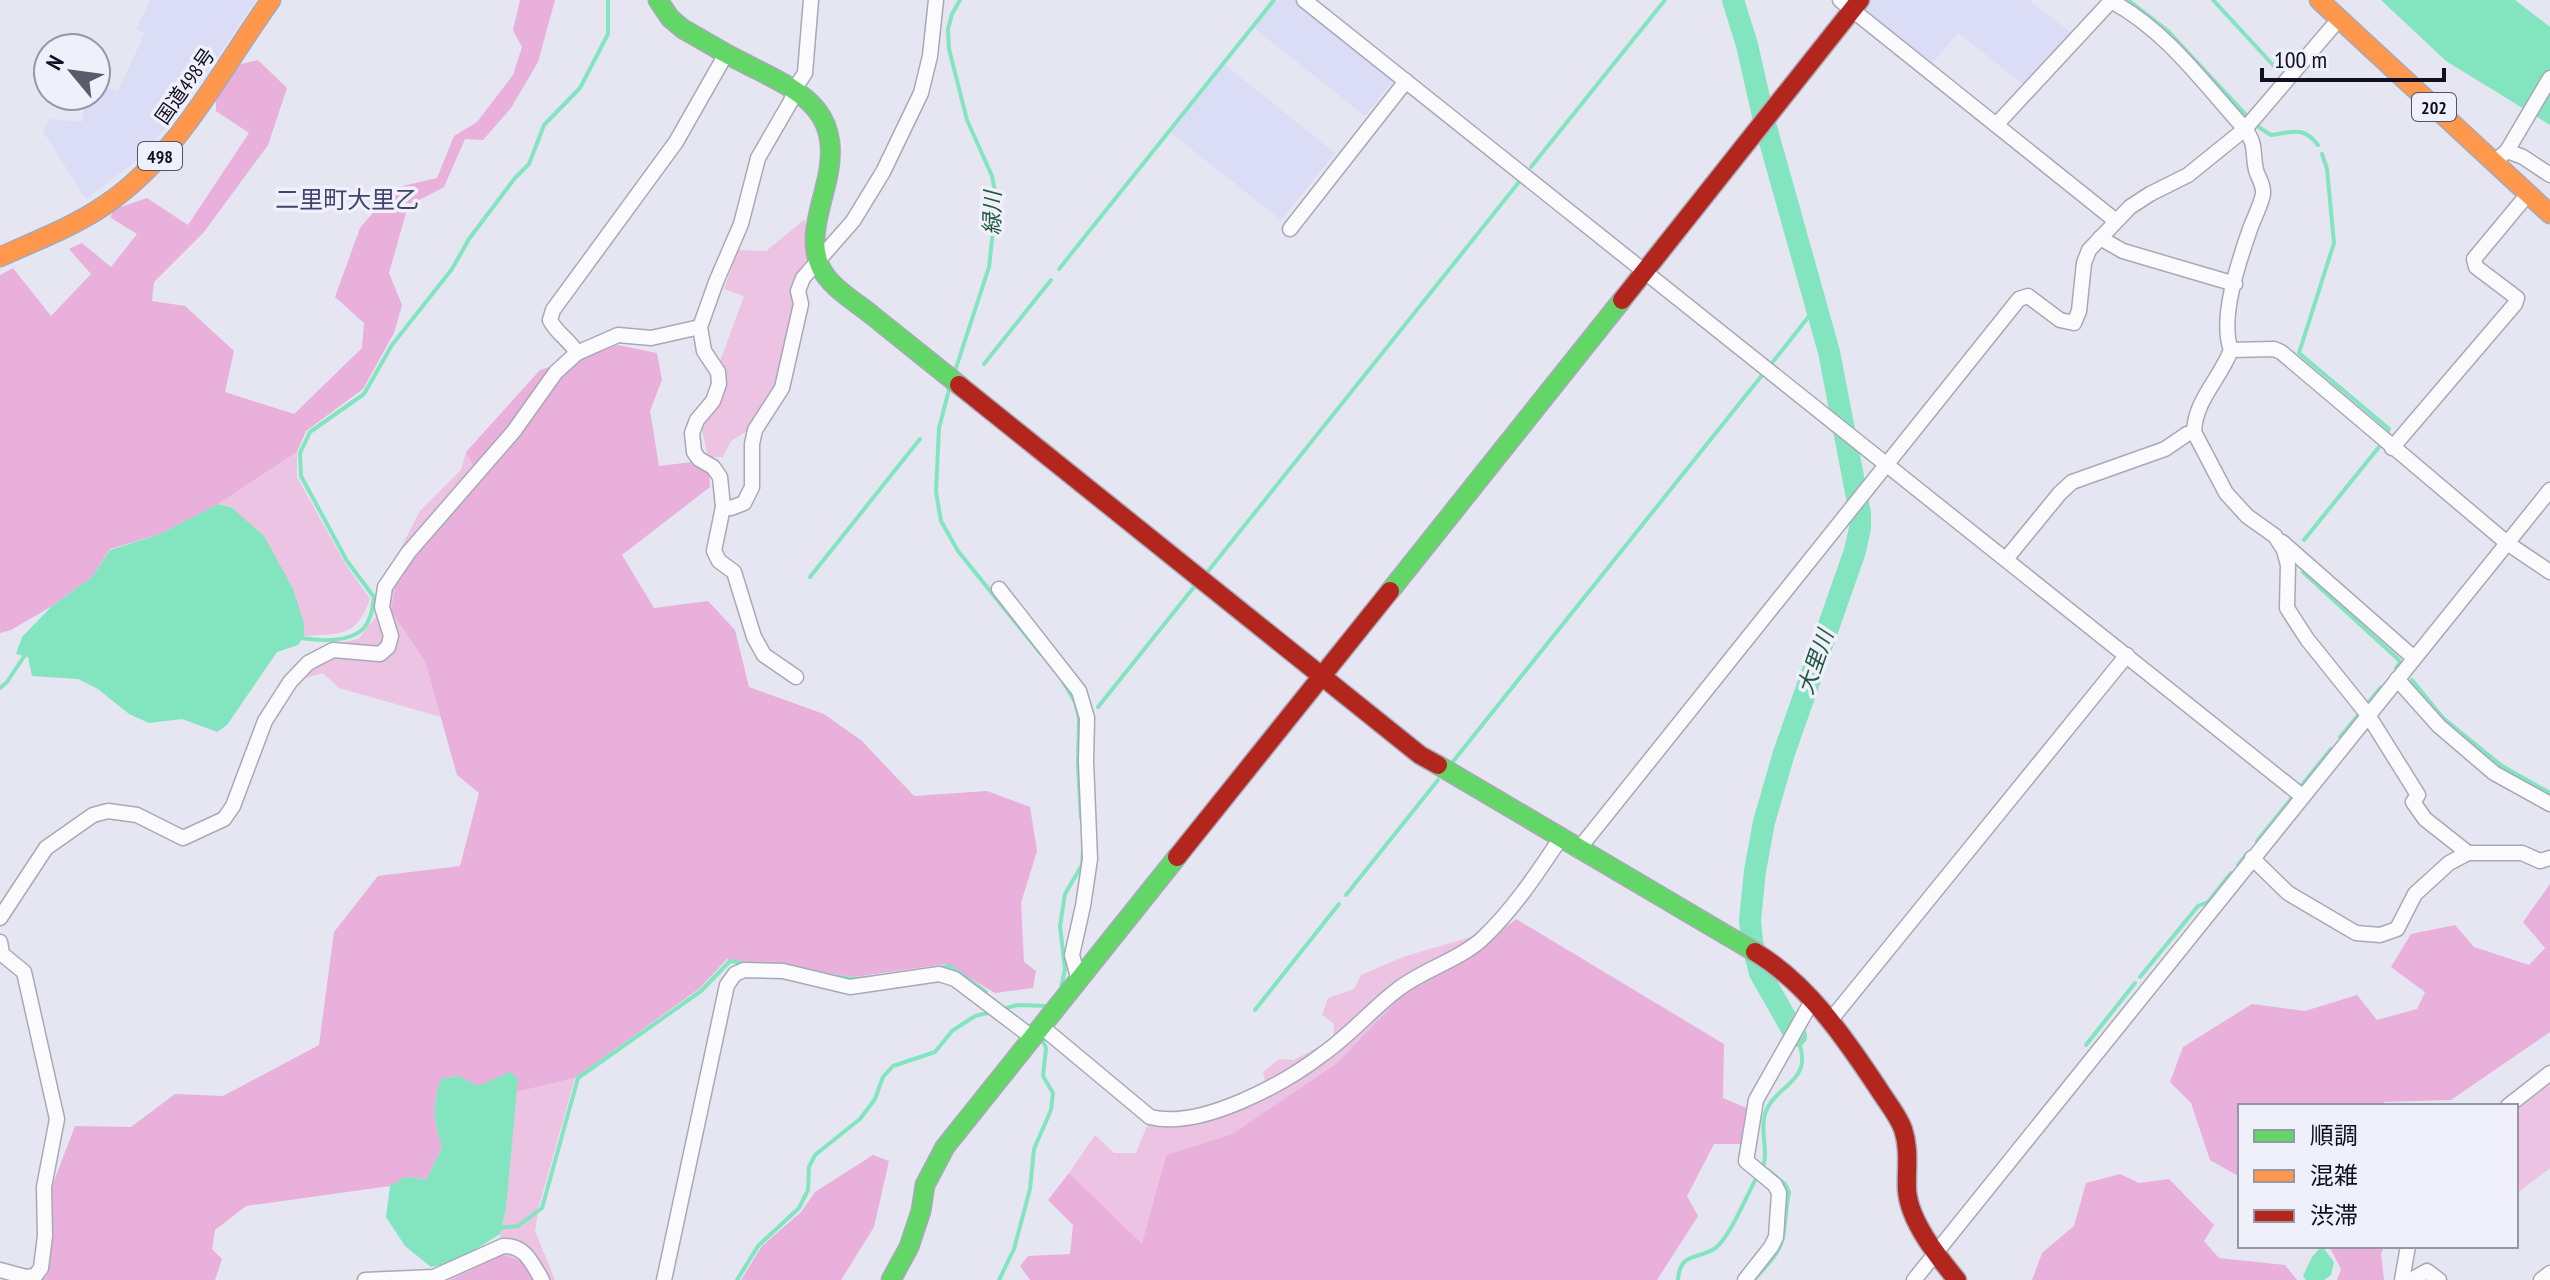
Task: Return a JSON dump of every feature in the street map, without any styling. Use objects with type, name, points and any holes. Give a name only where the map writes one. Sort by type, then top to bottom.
[{"type":"main road","name":"国道498号","points":[[0,257],[92,212],[118,197],[139,178],[182,133],[271,0]]},
{"type":"main road","points":[[658,0],[670,18],[726,54],[794,90],[820,112],[829,127],[832,162],[816,225],[818,262],[827,277],[842,291],[1420,755],[1764,958],[1792,979],[1829,1022],[1902,1126],[1908,1146],[1907,1193],[1911,1209],[1935,1254],[1957,1280]]},
{"type":"main road","name":"202","points":[[2319,0],[2501,157],[2528,194],[2550,214]]},
{"type":"main road","points":[[891,1280],[909,1247],[921,1211],[925,1185],[945,1147],[1758,128],[1851,3]]},
{"type":"street","points":[[796,677],[764,655],[754,637],[734,572],[719,561],[714,551],[723,507],[720,477],[694,452],[692,433],[697,420],[713,401],[719,384],[718,372],[704,351],[700,327],[741,224],[758,158],[805,73],[811,0]]},
{"type":"street","points":[[723,507],[731,508],[744,503],[752,487],[755,430],[782,388],[801,304],[798,291],[803,278],[853,221],[883,172],[921,93],[930,56],[936,0]]},
{"type":"street","points":[[1304,0],[2302,796]]},
{"type":"street","points":[[1996,125],[2112,0],[2165,40],[2250,124],[2254,140],[2256,172],[2263,194],[2227,321],[2226,337],[2231,350]]},
{"type":"street","points":[[1851,3],[2116,221]]},
{"type":"street","points":[[1578,850],[2019,299],[2028,296],[2060,320],[2074,323],[2079,311],[2084,263],[2089,250],[2116,221],[2150,194],[2188,175],[2250,124],[2339,19]]},
{"type":"street","points":[[577,353],[572,343],[553,326],[550,320],[553,310],[676,142],[726,54]]},
{"type":"street","points":[[2501,157],[2550,78]]},
{"type":"street","points":[[1290,229],[1406,81]]},
{"type":"street","points":[[2501,157],[2523,157],[2550,175]]},
{"type":"street","points":[[2387,443],[2515,304],[2517,298],[2476,267],[2474,259],[2528,194]]},
{"type":"street","points":[[2100,238],[2123,251],[2235,284]]},
{"type":"street","points":[[0,918],[46,848],[93,815],[108,811],[137,815],[183,838],[224,819],[233,806],[265,721],[290,682],[308,663],[333,650],[380,654],[388,647],[391,636],[382,607],[385,587],[408,553],[514,431],[556,372],[577,353],[618,335],[651,338],[700,327]]},
{"type":"street","points":[[2231,350],[2274,349],[2281,352],[2507,543],[2550,572]]},
{"type":"street","points":[[2231,350],[2202,401],[2194,423],[2194,432],[2226,493],[2247,516],[2275,536],[2414,658]]},
{"type":"street","points":[[2006,559],[2072,482],[2165,449],[2194,432]]},
{"type":"street","points":[[1914,1280],[2550,490]]},
{"type":"street","points":[[2275,536],[2284,550],[2288,565],[2287,608],[2307,639],[2368,715],[2418,795],[2413,802],[2425,819],[2468,853]]},
{"type":"street","points":[[999,589],[1079,691],[1087,718],[1090,859],[1072,955],[1079,981]]},
{"type":"street","points":[[1829,1022],[2127,655]]},
{"type":"street","points":[[2397,679],[2439,726],[2494,773],[2550,804]]},
{"type":"street","points":[[664,1280],[727,985],[735,974],[744,970],[783,971],[850,987],[939,974],[955,979],[997,1011],[1037,1033],[1150,1117],[1165,1121],[1212,1113],[1277,1083],[1324,1054],[1399,988],[1478,942],[1523,895],[1560,839]]},
{"type":"street","points":[[2252,858],[2288,893],[2356,933],[2380,935],[2397,929],[2415,894],[2449,863],[2468,853],[2522,853],[2540,861],[2550,858]]},
{"type":"street","points":[[0,942],[2,954],[24,972],[57,1119],[44,1187],[45,1236],[41,1268],[35,1276],[26,1277],[0,1270]]},
{"type":"street","points":[[1745,1280],[1776,1237],[1779,1193],[1775,1185],[1746,1161],[1756,1100],[1812,1001]]},
{"type":"street","points":[[2511,1104],[2550,1073]]},
{"type":"street","points":[[365,1280],[434,1277],[503,1246],[521,1249],[542,1280]]},
{"type":"street","points":[[2402,1280],[2408,1248]]},
{"type":"street","points":[[2411,1280],[2427,1271],[2439,1280]]},
{"type":"street","points":[[2541,1280],[2550,1273]]},
{"type":"shaded area","points":[[150,0],[256,0],[177,116],[131,165],[86,199],[43,131],[50,119],[82,122],[84,112],[112,112],[112,89],[118,91],[145,33],[136,30]]},
{"type":"shaded area","points":[[520,0],[555,0],[538,62],[511,108],[483,140],[465,139],[444,187],[408,206],[389,273],[402,305],[394,333],[363,389],[306,431],[297,452],[218,504],[160,534],[110,549],[92,577],[52,606],[11,630],[0,633],[0,275],[13,268],[51,316],[91,274],[69,249],[82,243],[111,267],[137,234],[111,218],[112,210],[147,198],[188,225],[249,133],[216,111],[216,99],[241,64],[258,60],[287,88],[268,145],[204,232],[154,282],[152,301],[185,306],[234,351],[225,392],[294,414],[362,348],[364,323],[335,297],[360,228],[394,188],[437,178],[454,136],[477,122],[513,75],[522,47],[513,30]]},
{"type":"shaded area","points":[[1277,0],[1294,0],[1394,79],[1365,116],[1254,28]]},
{"type":"shaded area","points":[[1865,0],[2029,0],[2074,35],[2024,85],[1958,33],[1929,67],[1858,9]]},
{"type":"shaded area","points":[[2381,0],[2515,0],[2550,27],[2550,125],[2446,61]]},
{"type":"shaded area","points":[[1225,65],[1335,153],[1281,220],[1171,133]]},
{"type":"shaded area","points":[[805,219],[810,262],[792,286],[794,308],[775,389],[752,428],[731,441],[723,457],[708,457],[701,426],[721,401],[725,374],[720,361],[744,296],[724,289],[738,250],[766,251]]},
{"type":"shaded area","points":[[618,345],[657,353],[662,380],[650,411],[659,466],[692,462],[709,472],[710,487],[622,555],[654,608],[708,601],[735,630],[749,687],[824,714],[862,741],[914,796],[987,791],[1030,807],[1037,851],[1021,903],[1024,962],[1036,971],[1033,988],[995,993],[946,964],[854,977],[727,959],[700,988],[575,1078],[516,1092],[518,1079],[478,1086],[458,1076],[441,1079],[435,1113],[442,1147],[427,1179],[405,1177],[390,1186],[246,1206],[215,1230],[212,1249],[222,1259],[215,1280],[42,1280],[47,1275],[51,1189],[75,1126],[131,1127],[175,1094],[223,1096],[319,1045],[334,932],[378,876],[460,866],[479,793],[457,775],[425,661],[391,611],[397,580],[479,479],[466,452],[540,370]]},
{"type":"shaded area","points":[[297,452],[297,477],[346,565],[370,599],[359,621],[346,631],[304,636],[304,623],[232,507],[218,504]]},
{"type":"shaded area","points":[[466,452],[479,479],[391,610],[425,661],[441,717],[339,688],[323,673],[303,679],[329,645],[358,639],[376,617],[379,590],[420,511],[461,470]]},
{"type":"shaded area","points":[[218,504],[231,507],[264,536],[293,589],[304,623],[304,636],[298,645],[277,652],[227,725],[217,732],[182,719],[149,723],[129,714],[98,689],[78,679],[32,676],[28,657],[16,654],[22,637],[52,606],[92,577],[110,550],[160,534]]},
{"type":"shaded area","points":[[2550,884],[2550,1032],[2451,1100],[2384,1104],[2238,1104],[2238,1176],[2210,1160],[2191,1103],[2170,1082],[2183,1047],[2252,1004],[2305,1011],[2357,995],[2377,1020],[2417,1009],[2425,992],[2391,967],[2411,934],[2455,925],[2474,947],[2529,965],[2545,948],[2523,922]]},
{"type":"shaded area","points":[[1516,919],[1724,1044],[1723,1098],[1749,1109],[1742,1144],[1714,1144],[1687,1196],[1698,1216],[1657,1280],[1030,1280],[1020,1266],[1028,1256],[1070,1254],[1073,1225],[1048,1200],[1069,1173],[1142,1244],[1166,1155],[1232,1134],[1336,1064],[1406,991],[1486,943]]},
{"type":"shaded area","points":[[1474,936],[1486,943],[1406,991],[1336,1064],[1232,1134],[1166,1155],[1142,1245],[1069,1173],[1095,1135],[1114,1153],[1136,1153],[1147,1126],[1158,1117],[1217,1106],[1265,1081],[1263,1072],[1279,1059],[1294,1060],[1333,1039],[1334,1024],[1322,1015],[1328,998],[1354,989],[1361,975],[1403,957]]},
{"type":"shaded area","points":[[510,1072],[518,1078],[506,1209],[500,1234],[456,1262],[431,1267],[405,1246],[386,1217],[390,1186],[405,1177],[427,1179],[442,1147],[435,1113],[441,1079],[458,1076],[478,1086]]},
{"type":"shaded area","points":[[575,1078],[539,1206],[535,1231],[555,1280],[534,1280],[524,1261],[502,1255],[500,1234],[506,1209],[516,1092]]},
{"type":"shaded area","points":[[2550,1078],[2550,1168],[2518,1192],[2518,1104]]},
{"type":"shaded area","points":[[873,1155],[889,1161],[874,1227],[841,1280],[741,1280],[762,1246],[801,1212],[815,1192]]},
{"type":"shaded area","points":[[2120,1174],[2139,1183],[2169,1179],[2214,1225],[2204,1241],[2219,1258],[2285,1265],[2297,1280],[2032,1280],[2042,1253],[2074,1226],[2086,1183]]},
{"type":"shaded area","points":[[2324,1248],[2334,1262],[2331,1275],[2324,1280],[2306,1280],[2303,1276],[2312,1257]]},
{"type":"shaded area","points":[[2330,1248],[2383,1248],[2384,1280],[2337,1280],[2341,1269]]},
{"type":"shaded area","points":[[502,1255],[524,1261],[534,1280],[450,1280]]},
{"type":"waterway","points":[[301,638],[334,640],[358,633],[368,621],[374,597],[347,561],[301,476],[300,453],[310,432],[364,394],[392,345],[452,269],[469,239],[515,178],[529,164],[544,125],[580,88],[608,34],[608,0]]},
{"type":"waterway","name":"緑川","points":[[954,374],[989,267],[995,213],[992,176],[967,120],[949,49],[948,29],[960,0]]},
{"type":"waterway","points":[[1059,269],[1274,0]]},
{"type":"waterway","points":[[1531,167],[1665,0]]},
{"type":"waterway","name":"大里川","points":[[1733,0],[1829,352],[1860,513],[1855,551],[1784,753],[1764,822],[1755,871],[1750,920],[1752,942],[1760,973],[1796,1036]]},
{"type":"waterway","points":[[2128,0],[2168,31],[2248,117]]},
{"type":"waterway","points":[[2213,0],[2274,66]]},
{"type":"waterway","points":[[2254,124],[2271,135],[2303,133],[2318,145]]},
{"type":"waterway","points":[[2322,154],[2327,169],[2334,243],[2299,353],[2389,429],[2386,434]]},
{"type":"waterway","points":[[1209,570],[1519,182]]},
{"type":"waterway","points":[[984,364],[1051,280]]},
{"type":"waterway","points":[[1772,363],[1817,306]]},
{"type":"waterway","points":[[1451,764],[1763,374]]},
{"type":"waterway","points":[[950,386],[939,428],[936,492],[941,521],[958,551],[1041,654]]},
{"type":"waterway","name":"緑川","points":[[810,577],[920,439]]},
{"type":"waterway","points":[[2304,540],[2383,442]]},
{"type":"waterway","points":[[2303,572],[2399,660],[2396,668]]},
{"type":"waterway","points":[[1098,707],[1194,587]]},
{"type":"waterway","points":[[0,688],[27,652]]},
{"type":"waterway","points":[[1062,680],[1075,702],[1079,718],[1081,818]]},
{"type":"waterway","points":[[2412,680],[2443,718],[2502,766],[2550,793]]},
{"type":"waterway","points":[[2368,703],[2381,687]]},
{"type":"waterway","points":[[2340,737],[2359,714]]},
{"type":"waterway","points":[[2302,785],[2331,749]]},
{"type":"waterway","points":[[1346,895],[1438,780]]},
{"type":"waterway","points":[[2257,841],[2291,799]]},
{"type":"waterway","points":[[1061,989],[1065,969],[1060,926],[1065,894],[1082,865],[1083,851]]},
{"type":"waterway","points":[[2238,865],[2246,855]]},
{"type":"waterway","points":[[2140,977],[2198,906],[2208,902],[2231,873]]},
{"type":"waterway","points":[[1255,1010],[1339,904]]},
{"type":"waterway","points":[[497,1228],[518,1226],[542,1208],[578,1078],[701,991],[730,961],[747,964]]},
{"type":"waterway","points":[[938,968],[949,966],[986,992]]},
{"type":"waterway","points":[[831,976],[855,979],[874,977]]},
{"type":"waterway","points":[[2086,1045],[2135,983]]},
{"type":"waterway","points":[[1000,1010],[1017,1005],[1048,1006]]},
{"type":"waterway","points":[[737,1280],[758,1246],[799,1208],[808,1190],[809,1167],[815,1155],[860,1119],[875,1099],[883,1077],[893,1066],[935,1052],[952,1031],[975,1016],[992,1012]]},
{"type":"waterway","name":"大里川","points":[[1762,1170],[1765,1157],[1764,1119],[1774,1098],[1797,1075],[1801,1066],[1802,1054],[1797,1038]]},
{"type":"waterway","points":[[999,1280],[1014,1249],[1030,1189],[1034,1149],[1051,1110],[1053,1093],[1043,1076],[1046,1048],[1042,1039]]},
{"type":"waterway","points":[[1754,1280],[1779,1249],[1785,1226],[1789,1192],[1785,1184],[1768,1170]]},
{"type":"waterway","name":"大里川","points":[[1678,1280],[1679,1271],[1686,1261],[1720,1244],[1757,1177]]},
{"type":"traffic: fast","points":[[658,0],[670,18],[683,29],[784,84],[814,107],[824,122],[829,139],[830,161],[815,236],[817,256],[824,274],[844,294],[959,385]]},
{"type":"traffic: fast","points":[[1390,591],[1622,300]]},
{"type":"traffic: fast","points":[[1438,765],[1755,952]]},
{"type":"traffic: fast","points":[[891,1280],[909,1247],[921,1211],[925,1185],[945,1147],[1177,857]]},
{"type":"traffic: slow","points":[[0,257],[80,220],[131,185],[177,137],[271,0]]},
{"type":"traffic: slow","points":[[2319,0],[2550,214]]},
{"type":"traffic: jam","points":[[1622,300],[1860,0]]},
{"type":"traffic: jam","points":[[959,385],[1420,755],[1438,765]]},
{"type":"traffic: jam","points":[[1177,857],[1390,591]]},
{"type":"traffic: jam","points":[[1755,952],[1792,979],[1824,1013],[1895,1113],[1905,1137],[1907,1190],[1913,1214],[1941,1261],[1957,1280]]},
{"type":"district","name":"二里町大里乙","points":[[347,199]]}]
